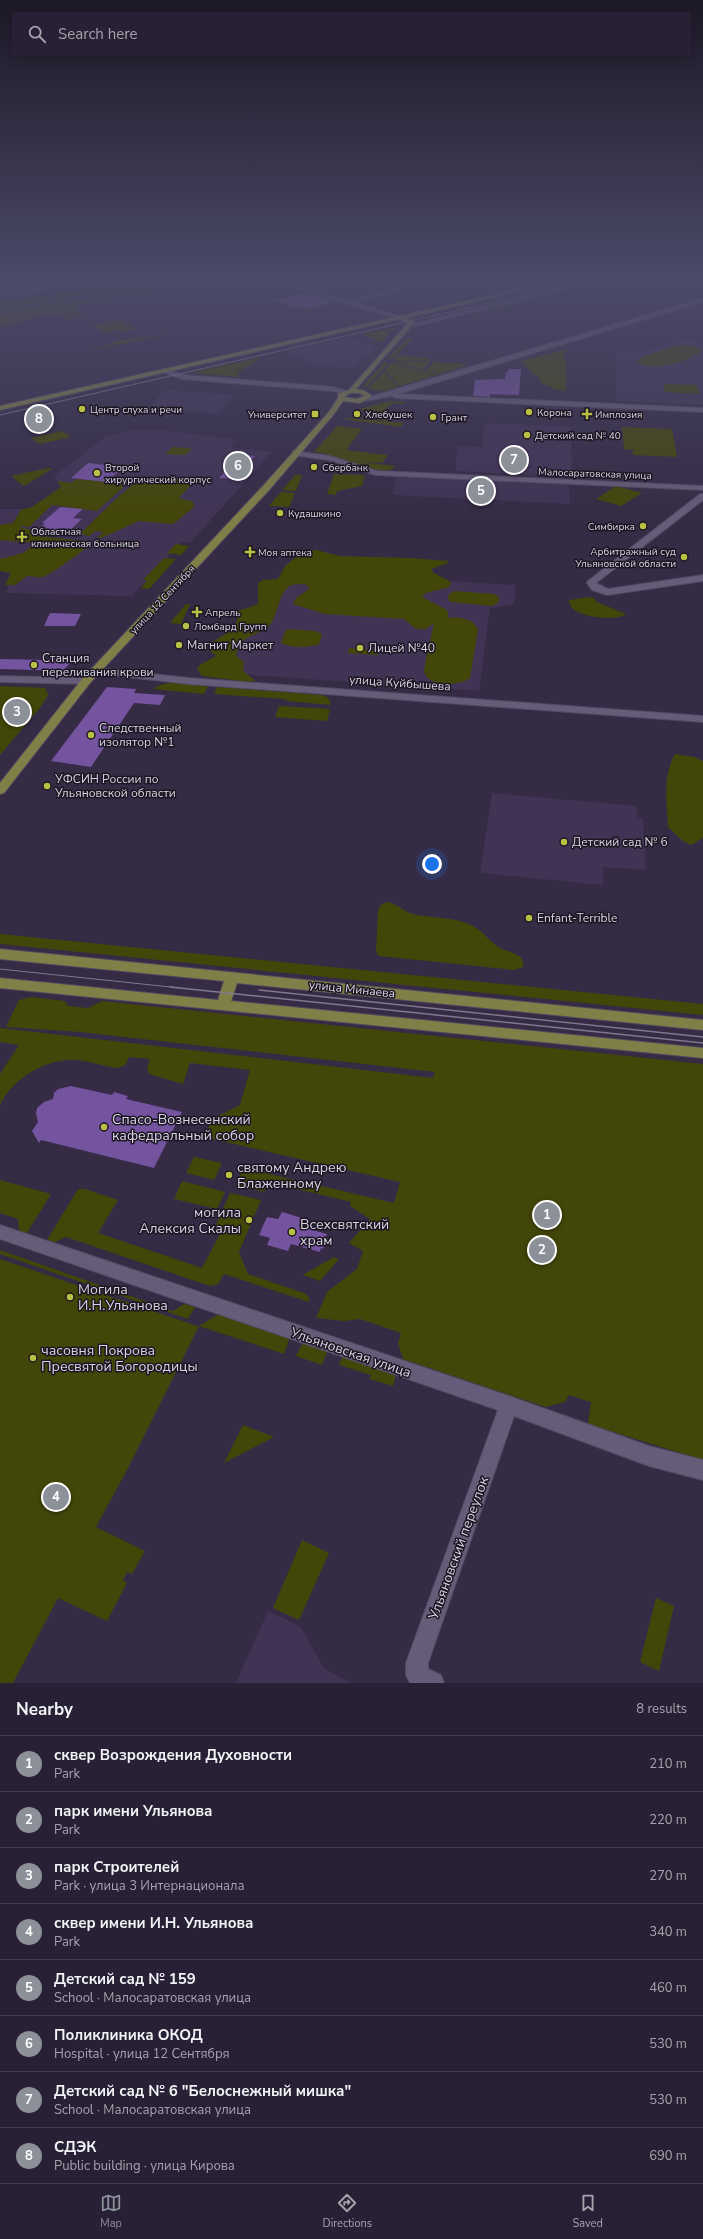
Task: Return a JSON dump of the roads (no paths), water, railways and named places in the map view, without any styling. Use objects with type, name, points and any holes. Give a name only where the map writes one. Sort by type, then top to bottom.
[{"type":"main road","points":[[0,408],[215,360]]},
{"type":"main road","points":[[364,398],[349,392],[379,360]]},
{"type":"main road","name":"улица 12 Сентября","points":[[0,790],[86,681],[332,413],[341,398],[341,394],[349,392]]},
{"type":"main road","points":[[341,398],[350,401],[364,398]]},
{"type":"main road","name":"улица 12 Сентября","points":[[332,413],[364,398]]},
{"type":"main road","name":"улица Минаева","points":[[0,954],[703,1025]]},
{"type":"main road","points":[[223,1006],[232,977]]},
{"type":"main road","points":[[0,983],[703,1053]]},
{"type":"street","points":[[385,396],[506,360]]},
{"type":"street","points":[[164,371],[182,377],[334,389],[349,392]]},
{"type":"street","points":[[364,398],[385,396],[703,410]]},
{"type":"street","name":"Малосаратовская улица","points":[[296,453],[330,458],[376,473],[703,488]]},
{"type":"street","points":[[703,496],[591,583],[595,588],[607,592],[703,578]]},
{"type":"street","name":"улица Куйбышева","points":[[95,671],[155,678],[703,719]]},
{"type":"street","points":[[0,678],[86,681]]},
{"type":"street","name":"Ульяновская улица","points":[[0,1232],[509,1405],[649,1456],[703,1470]]},
{"type":"street","name":"Ульяновский переулок","points":[[433,1683],[417,1675],[417,1663],[509,1405]]},
{"type":"tram line","points":[[0,415],[242,360]]},
{"type":"tram line","points":[[0,969],[180,988]]},
{"type":"tram line","points":[[170,987],[703,1043]]},
{"type":"tram line","points":[[259,990],[703,1037]]},
{"type":"place","name":"Центр слуха и речи","points":[[82,409]]},
{"type":"place","name":"Корона","points":[[529,412]]},
{"type":"place","name":"Университет","points":[[315,414]]},
{"type":"place","name":"Хлебушек","points":[[357,414]]},
{"type":"place","name":"Имплозия","points":[[587,414]]},
{"type":"place","name":"Грант","points":[[433,417]]},
{"type":"place","name":"СДЭК","points":[[39,419]]},
{"type":"place","name":"Детский сад № 40","points":[[527,435]]},
{"type":"place","name":"Детский сад № 6 \"Белоснежный мишка\"","points":[[514,460]]},
{"type":"place","name":"Поликлиника ОКОД","points":[[238,466]]},
{"type":"place","name":"Сбербанк","points":[[314,467]]},
{"type":"place","name":"Второй хирургический корпус","points":[[97,473]]},
{"type":"place","name":"Детский сад № 159","points":[[481,491]]},
{"type":"place","name":"Кудашкино","points":[[280,513]]},
{"type":"place","name":"Симбирка","points":[[643,526]]},
{"type":"place","name":"Областная клиническая больница","points":[[22,537]]},
{"type":"place","name":"Моя аптека","points":[[250,552]]},
{"type":"place","name":"Арбитражный суд Ульяновской области","points":[[684,557]]},
{"type":"place","name":"Апрель","points":[[197,612]]},
{"type":"place","name":"Ломбард Групп","points":[[186,626]]},
{"type":"place","name":"Магнит Маркет","points":[[179,645]]},
{"type":"place","name":"Лицей №40","points":[[360,648]]},
{"type":"place","name":"Станция переливания крови","points":[[34,665]]},
{"type":"place","name":"парк Строителей","points":[[17,712]]},
{"type":"place","name":"Следственный изолятор №1","points":[[91,735]]},
{"type":"place","name":"УФСИН России по Ульяновской области","points":[[47,786]]},
{"type":"place","name":"Детский сад № 6","points":[[564,842]]},
{"type":"place","name":"Enfant-Terrible","points":[[529,918]]},
{"type":"place","name":"Спасо-Вознесенский кафедральный собор","points":[[104,1127]]},
{"type":"place","name":"святому Андрею Блаженному","points":[[229,1175]]},
{"type":"place","name":"сквер Возрождения Духовности","points":[[547,1215]]},
{"type":"place","name":"могила Алексия Скалы","points":[[249,1220]]},
{"type":"place","name":"Всехсвятский храм","points":[[292,1232]]},
{"type":"place","name":"парк имени Ульянова","points":[[542,1250]]},
{"type":"place","name":"Могила И.Н.Ульянова","points":[[70,1297]]},
{"type":"place","name":"часовня Покрова Пресвятой Богородицы","points":[[33,1358]]},
{"type":"place","name":"сквер имени И.Н. Ульянова","points":[[56,1497]]}]
